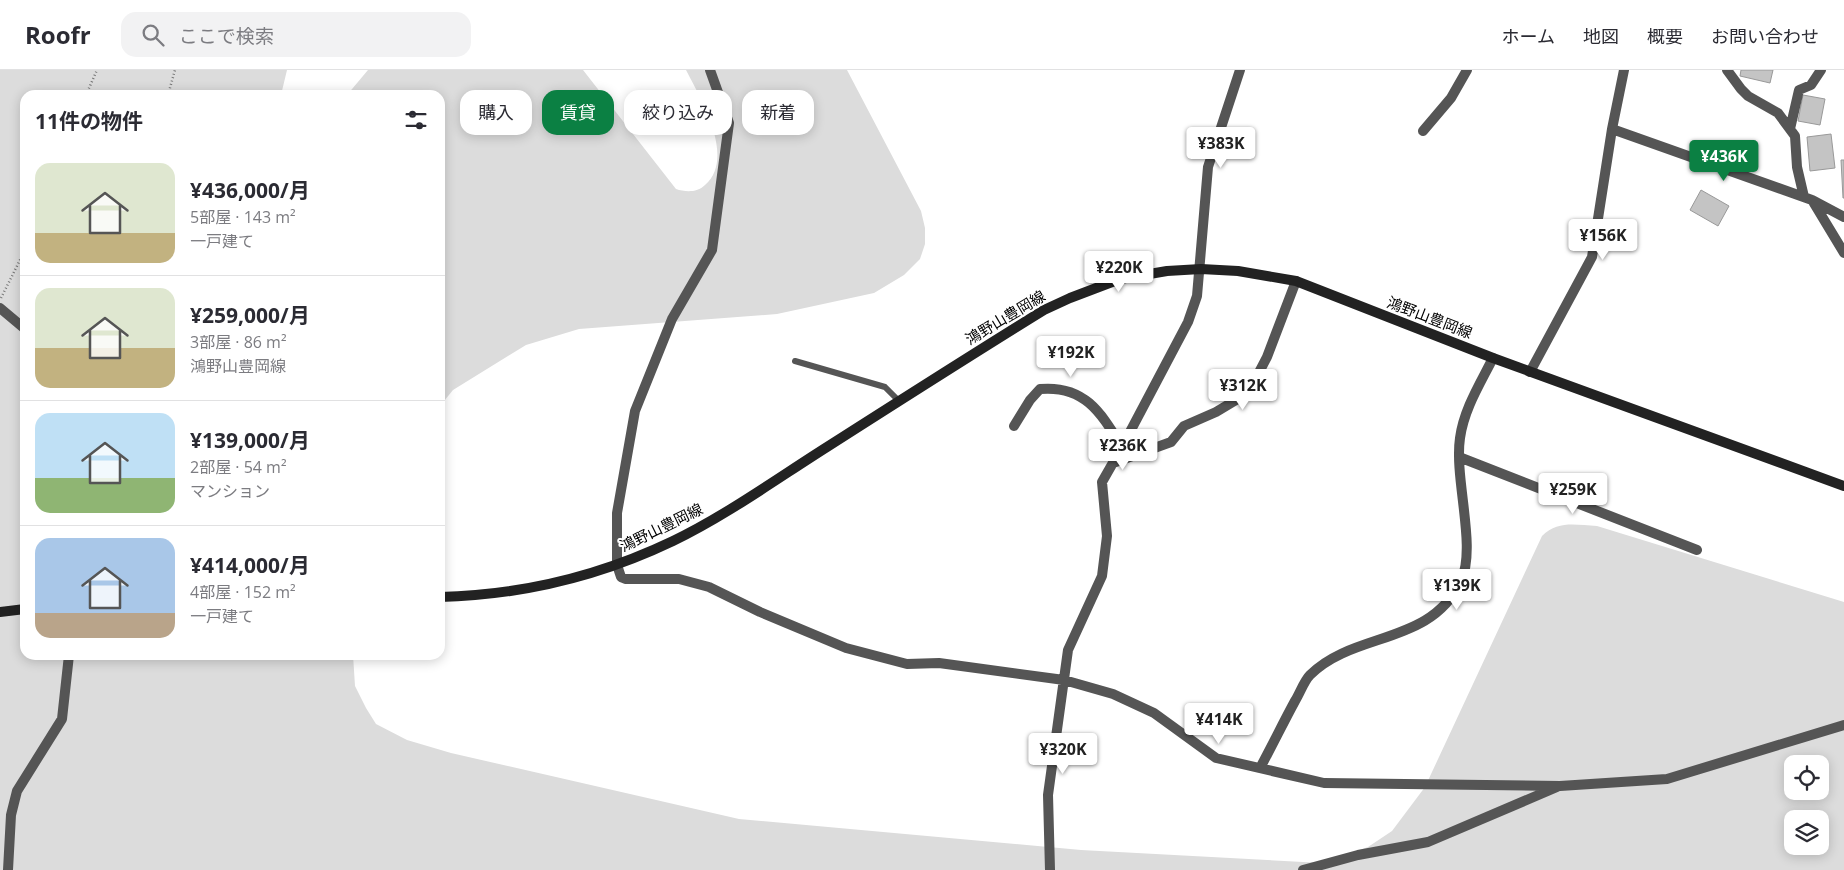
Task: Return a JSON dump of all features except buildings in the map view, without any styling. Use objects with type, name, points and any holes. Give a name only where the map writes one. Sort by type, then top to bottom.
[{"type":"main road","name":"鴻野山豊岡線","points":[[445,597],[480,594],[550,584],[617,565],[674,540],[734,506],[1014,329],[1070,298],[1120,279],[1167,271],[1201,269],[1238,271],[1296,281],[1492,358],[1844,486]]},
{"type":"main road","points":[[0,612],[20,610]]},
{"type":"street","points":[[710,70],[729,123],[712,250],[672,319],[635,411],[617,513],[617,565],[620,577],[626,579],[679,580],[709,587],[760,612],[846,648],[907,664],[939,663],[1064,680],[1113,694],[1154,713],[1216,758],[1324,783],[1560,786],[1667,779],[1844,724]]},
{"type":"street","points":[[1050,870],[1048,795],[1068,650],[1102,576],[1107,536],[1102,482],[1188,322],[1197,296],[1201,269],[1208,167],[1240,70]]},
{"type":"street","points":[[1422,131],[1451,98],[1467,70]]},
{"type":"street","points":[[1530,372],[1592,257],[1612,129],[1624,70]]},
{"type":"street","points":[[1727,70],[1741,90],[1778,113],[1795,136],[1797,167],[1808,198],[1844,253]]},
{"type":"street","points":[[1790,129],[1799,90],[1810,85],[1821,70]]},
{"type":"street","points":[[1612,129],[1808,198],[1844,217]]},
{"type":"street","points":[[1113,463],[1172,442],[1184,426],[1216,412],[1240,397],[1255,380],[1296,281]]},
{"type":"street","points":[[0,308],[20,325]]},
{"type":"street","points":[[1260,768],[1309,676],[1330,659],[1419,625],[1446,605],[1461,580],[1467,555],[1459,457],[1460,439],[1468,407],[1492,358]]},
{"type":"street","points":[[1014,426],[1030,400],[1040,390],[1054,388],[1070,391],[1103,415],[1122,447]]},
{"type":"street","points":[[1459,457],[1697,550]]},
{"type":"street","points":[[8,870],[11,815],[17,791],[62,719],[68,660]]},
{"type":"street","points":[[1303,870],[1358,855],[1428,842],[1560,786]]},
{"type":"lane","points":[[795,361],[885,388],[899,401]]},
{"type":"path","points":[[88,90],[97,70]]},
{"type":"path","points":[[169,90],[175,70]]},
{"type":"path","points":[[0,301],[20,259]]},
{"type":"shaded area","points":[[0,70],[287,70],[282,90],[20,90],[20,660],[353,660],[355,686],[376,724],[407,740],[451,753],[739,819],[1081,850],[1322,863],[1368,847],[1392,831],[1425,787],[1542,536],[1554,528],[1568,525],[1597,526],[1844,602],[1844,870],[0,870]]},
{"type":"shaded area","points":[[368,70],[583,70],[599,90],[542,90],[542,135],[614,135],[614,110],[624,122],[624,135],[634,135],[676,189],[695,191],[702,188],[714,173],[717,160],[715,135],[732,135],[732,90],[697,90],[686,70],[847,70],[921,211],[925,228],[925,244],[920,259],[904,275],[874,293],[777,314],[579,329],[526,345],[453,390],[445,400],[445,90],[351,90]]}]
